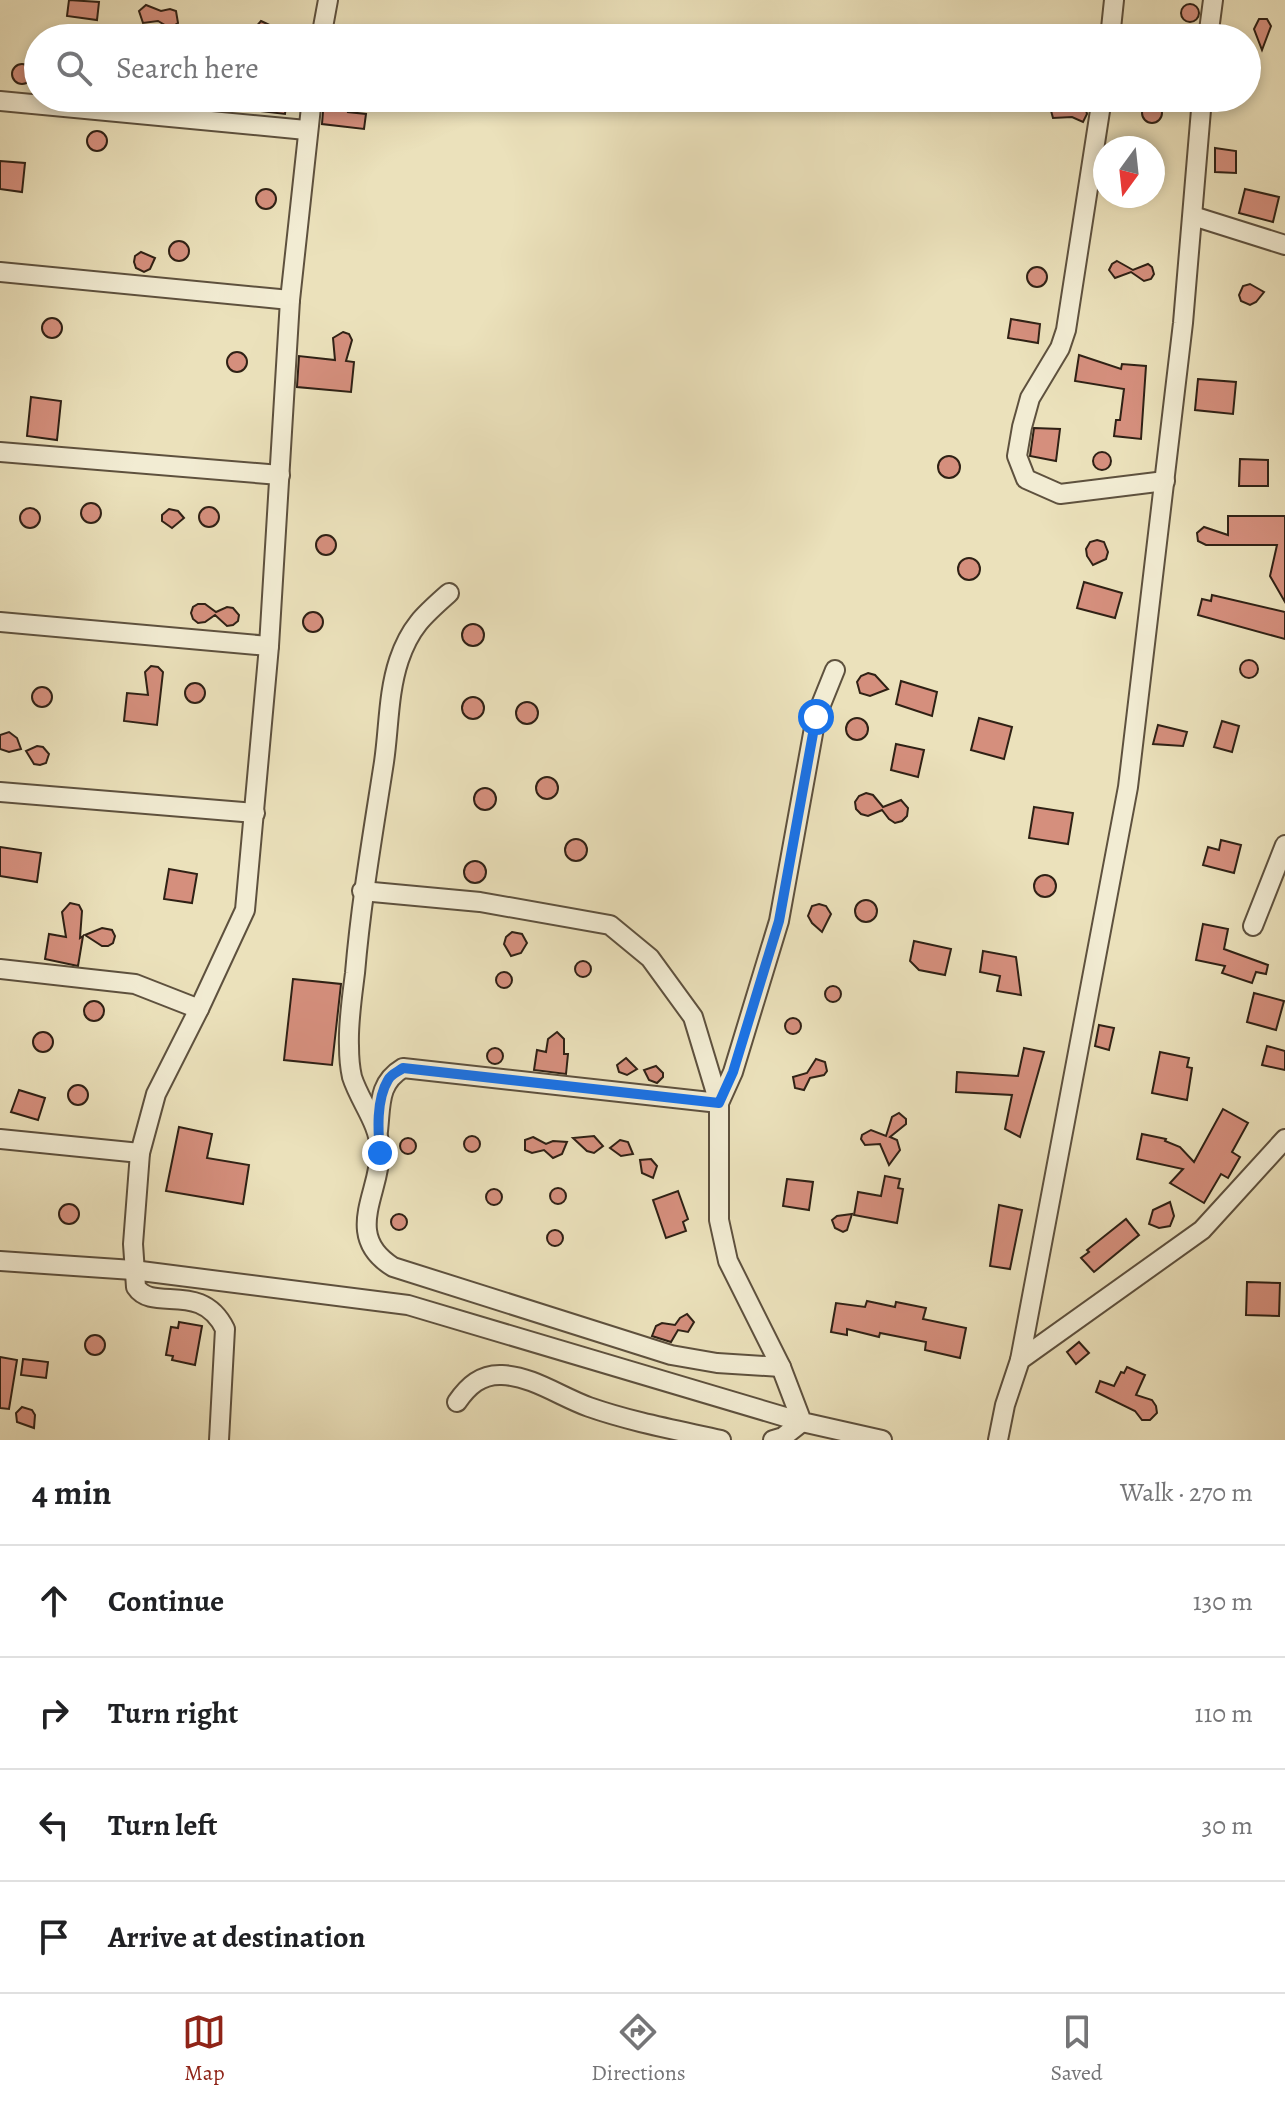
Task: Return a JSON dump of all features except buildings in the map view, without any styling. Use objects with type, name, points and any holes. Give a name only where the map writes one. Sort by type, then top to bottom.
[{"type":"street","points":[[324,24],[328,0]]},
{"type":"street","points":[[1111,24],[1114,0]]},
{"type":"street","points":[[1210,24],[1213,0]]},
{"type":"street","points":[[0,101],[24,103]]},
{"type":"street","points":[[116,112],[306,130]]},
{"type":"street","points":[[219,1440],[225,1329],[218,1314],[205,1304],[149,1296],[139,1292],[136,1287],[133,1270],[140,1153],[156,1094],[245,910],[269,646],[290,300],[309,112]]},
{"type":"street","points":[[1100,112],[1066,330],[1060,348],[1030,398],[1017,456],[1026,479],[1060,494],[1165,481]]},
{"type":"street","points":[[998,1440],[1005,1405],[1020,1360],[1122,825],[1165,481],[1201,112]]},
{"type":"street","points":[[1193,216],[1284,241]]},
{"type":"street","points":[[0,272],[290,300]]},
{"type":"street","points":[[0,452],[280,475]]},
{"type":"street","points":[[378,1134],[352,1075],[349,1044],[362,891],[385,758],[391,688],[418,620],[449,593]]},
{"type":"street","points":[[0,622],[269,646]]},
{"type":"street","points":[[719,1103],[733,1072],[779,921],[816,717],[835,670]]},
{"type":"street","points":[[0,792],[255,813]]},
{"type":"street","points":[[1253,926],[1285,845]]},
{"type":"street","points":[[362,891],[480,902],[610,925],[650,958],[693,1017],[719,1103],[719,1220],[728,1261],[781,1367],[804,1431]]},
{"type":"street","points":[[0,969],[135,984],[199,1009]]},
{"type":"street","points":[[719,1103],[403,1068],[389,1077],[382,1092],[378,1134],[380,1153],[366,1225],[372,1246],[380,1258],[393,1267],[671,1355],[717,1363],[781,1367]]},
{"type":"street","points":[[0,1139],[140,1153]]},
{"type":"street","points":[[1020,1360],[1202,1230],[1285,1139]]},
{"type":"street","points":[[0,1261],[133,1270],[408,1305],[804,1431],[882,1440]]},
{"type":"street","points":[[457,1402],[468,1386],[486,1377],[502,1375],[523,1379],[634,1422],[721,1440]]},
{"type":"street","points":[[773,1440],[804,1431]]},
{"type":"route","points":[[380,1153],[378,1134],[382,1092],[389,1077],[403,1068],[719,1103],[733,1072],[779,921],[816,717]]}]
